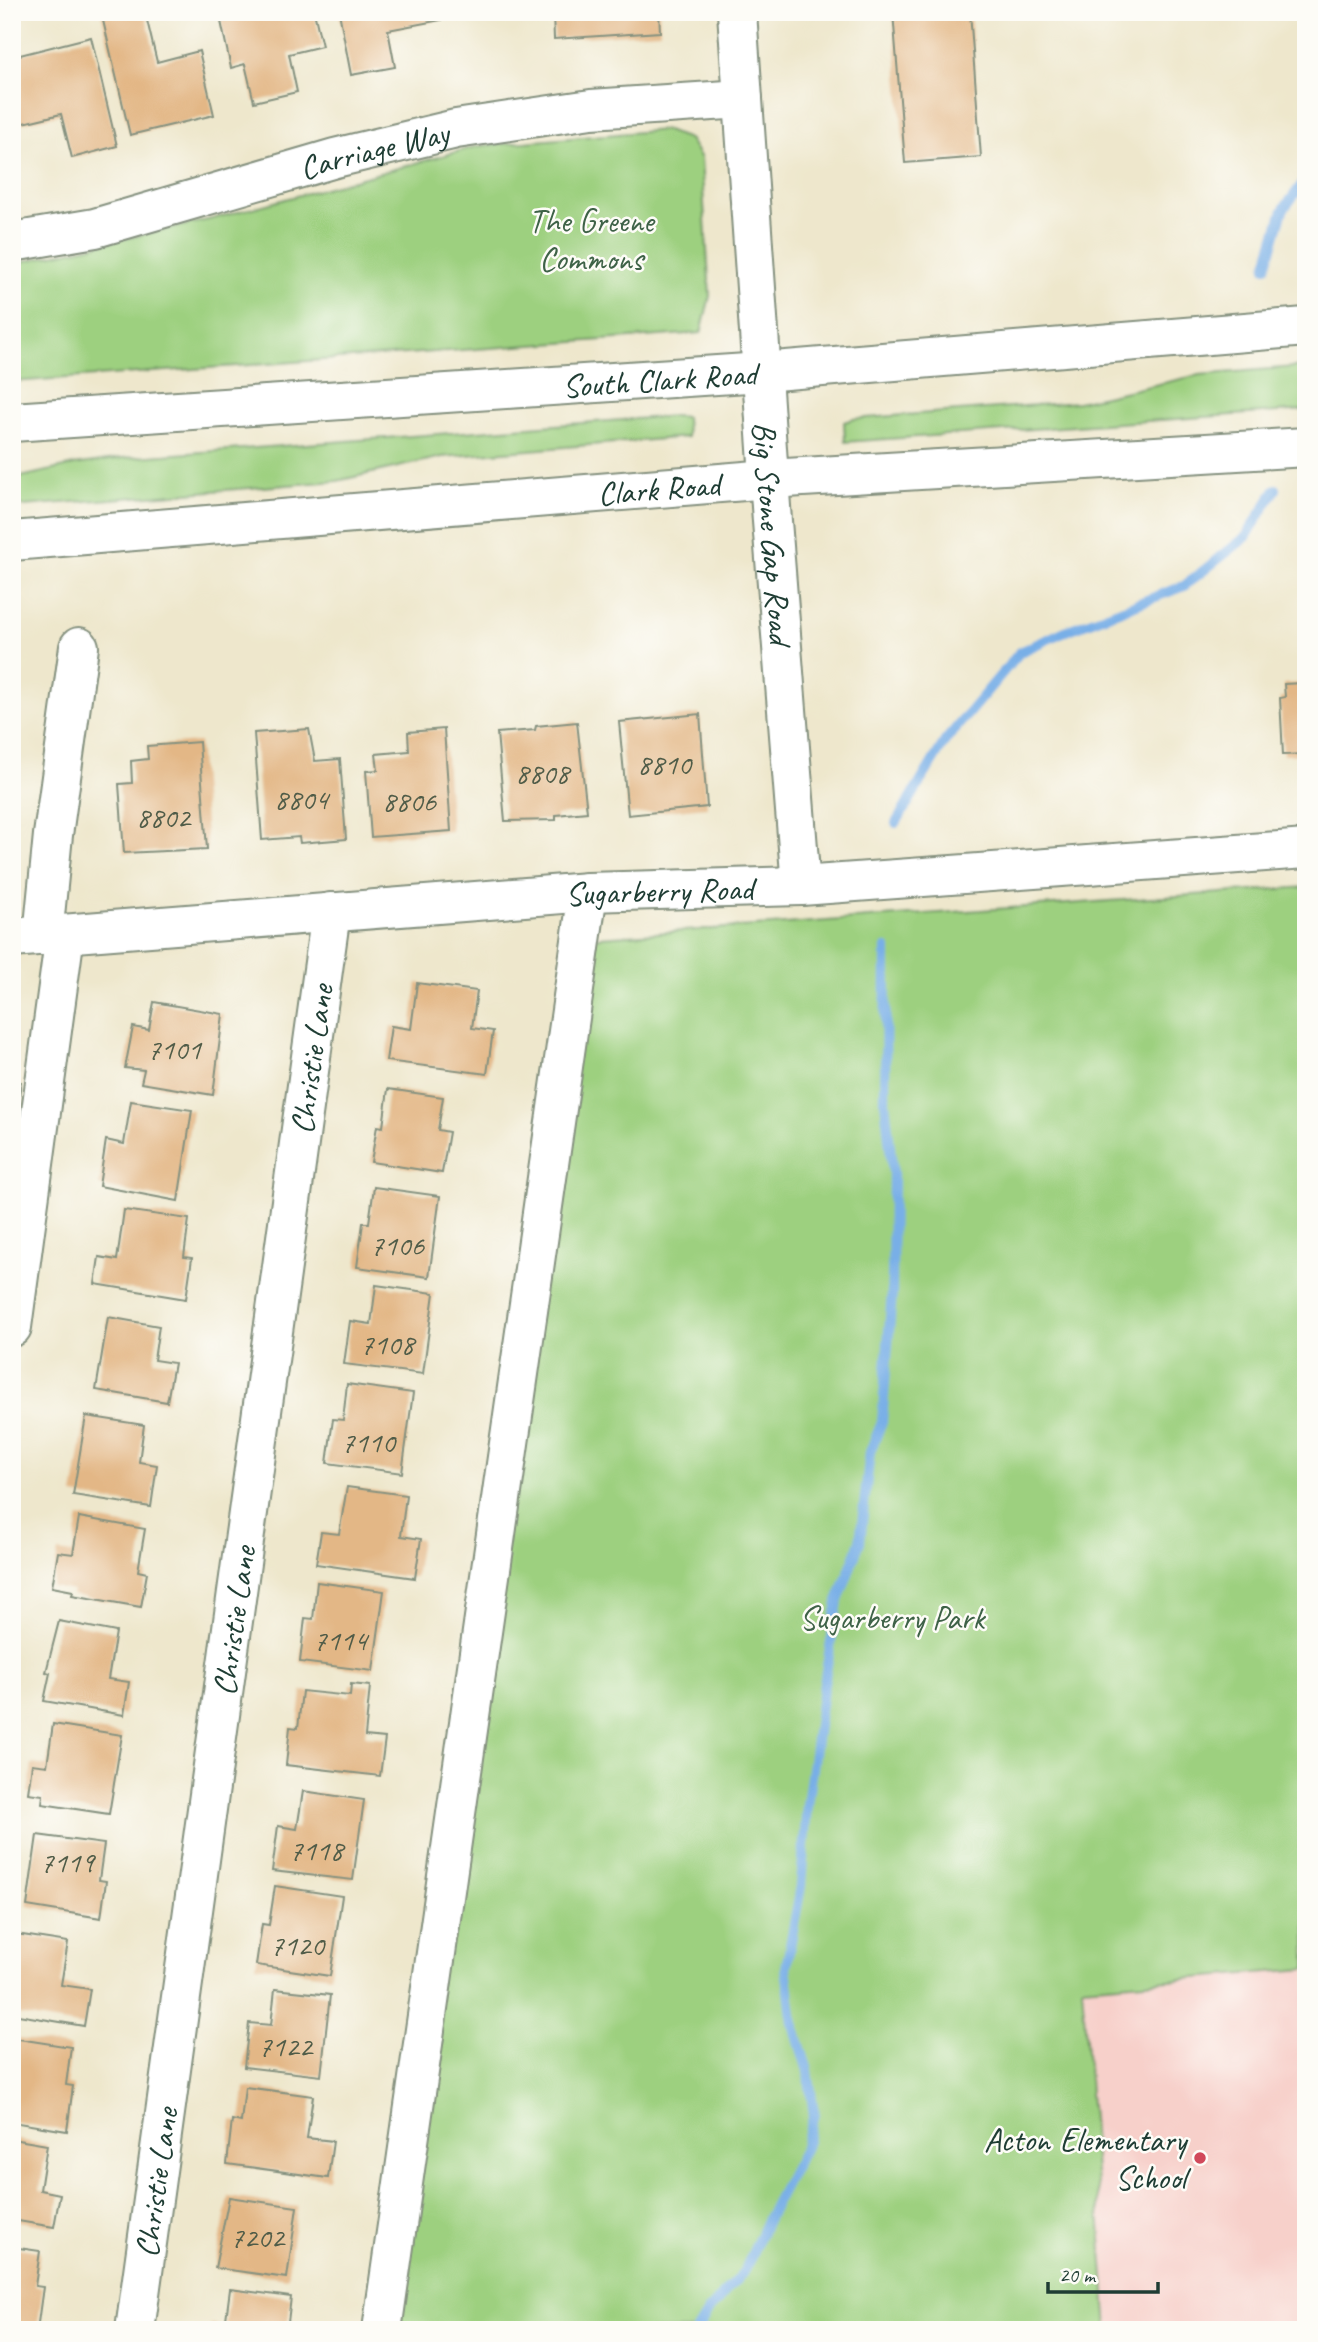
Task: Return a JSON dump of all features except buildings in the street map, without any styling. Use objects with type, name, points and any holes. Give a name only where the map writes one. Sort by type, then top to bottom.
[{"type":"street","name":"Big Stone Gap Road","points":[[737,12],[769,479],[801,886]]},
{"type":"street","name":"Carriage Way","points":[[12,242],[95,228],[335,159],[456,129],[591,109],[743,99]]},
{"type":"street","name":"South Clark Road","points":[[12,422],[762,372],[1306,327]]},
{"type":"street","name":"Clark Road","points":[[12,541],[769,479],[1306,447]]},
{"type":"street","points":[[12,1327],[40,936],[79,647]]},
{"type":"street","name":"Sugarberry Road","points":[[40,936],[589,892],[801,886],[1306,849]]},
{"type":"street","points":[[382,2330],[589,892]]},
{"type":"street","name":"Christie Lane","points":[[135,2330],[331,912]]},
{"type":"shaded area","name":"Acton Elementary School","points":[[1306,1969],[1306,2330],[1108,2330],[1082,1987]]},
{"type":"green space","name":"The Greene Commons","points":[[664,130],[689,139],[701,158],[710,296],[701,333],[12,382],[12,264],[212,219],[478,146]]},
{"type":"green space","points":[[1306,366],[1306,410],[845,442],[844,422],[853,419],[1078,402],[1199,375]]},
{"type":"green space","points":[[686,417],[687,437],[442,457],[337,481],[12,507],[12,479],[74,465],[123,458]]},
{"type":"green space","name":"Sugarberry Park","points":[[1306,887],[1306,1969],[1082,1987],[1108,2330],[371,2330],[572,939]]},
{"type":"waterway","points":[[1266,267],[1283,210],[1306,179]]},
{"type":"waterway","points":[[896,823],[945,741],[1020,652],[1063,632],[1184,586],[1246,537],[1276,489]]},
{"type":"waterway","points":[[697,2330],[709,2310],[745,2270],[768,2218],[805,2147],[814,2114],[808,2071],[793,2022],[786,1968],[801,1886],[807,1805],[838,1601],[860,1542],[870,1452],[882,1422],[892,1293],[893,1174],[885,1102],[886,948]]},
{"type":"place","name":"Acton Elementary School","points":[[1200,2158]]}]
